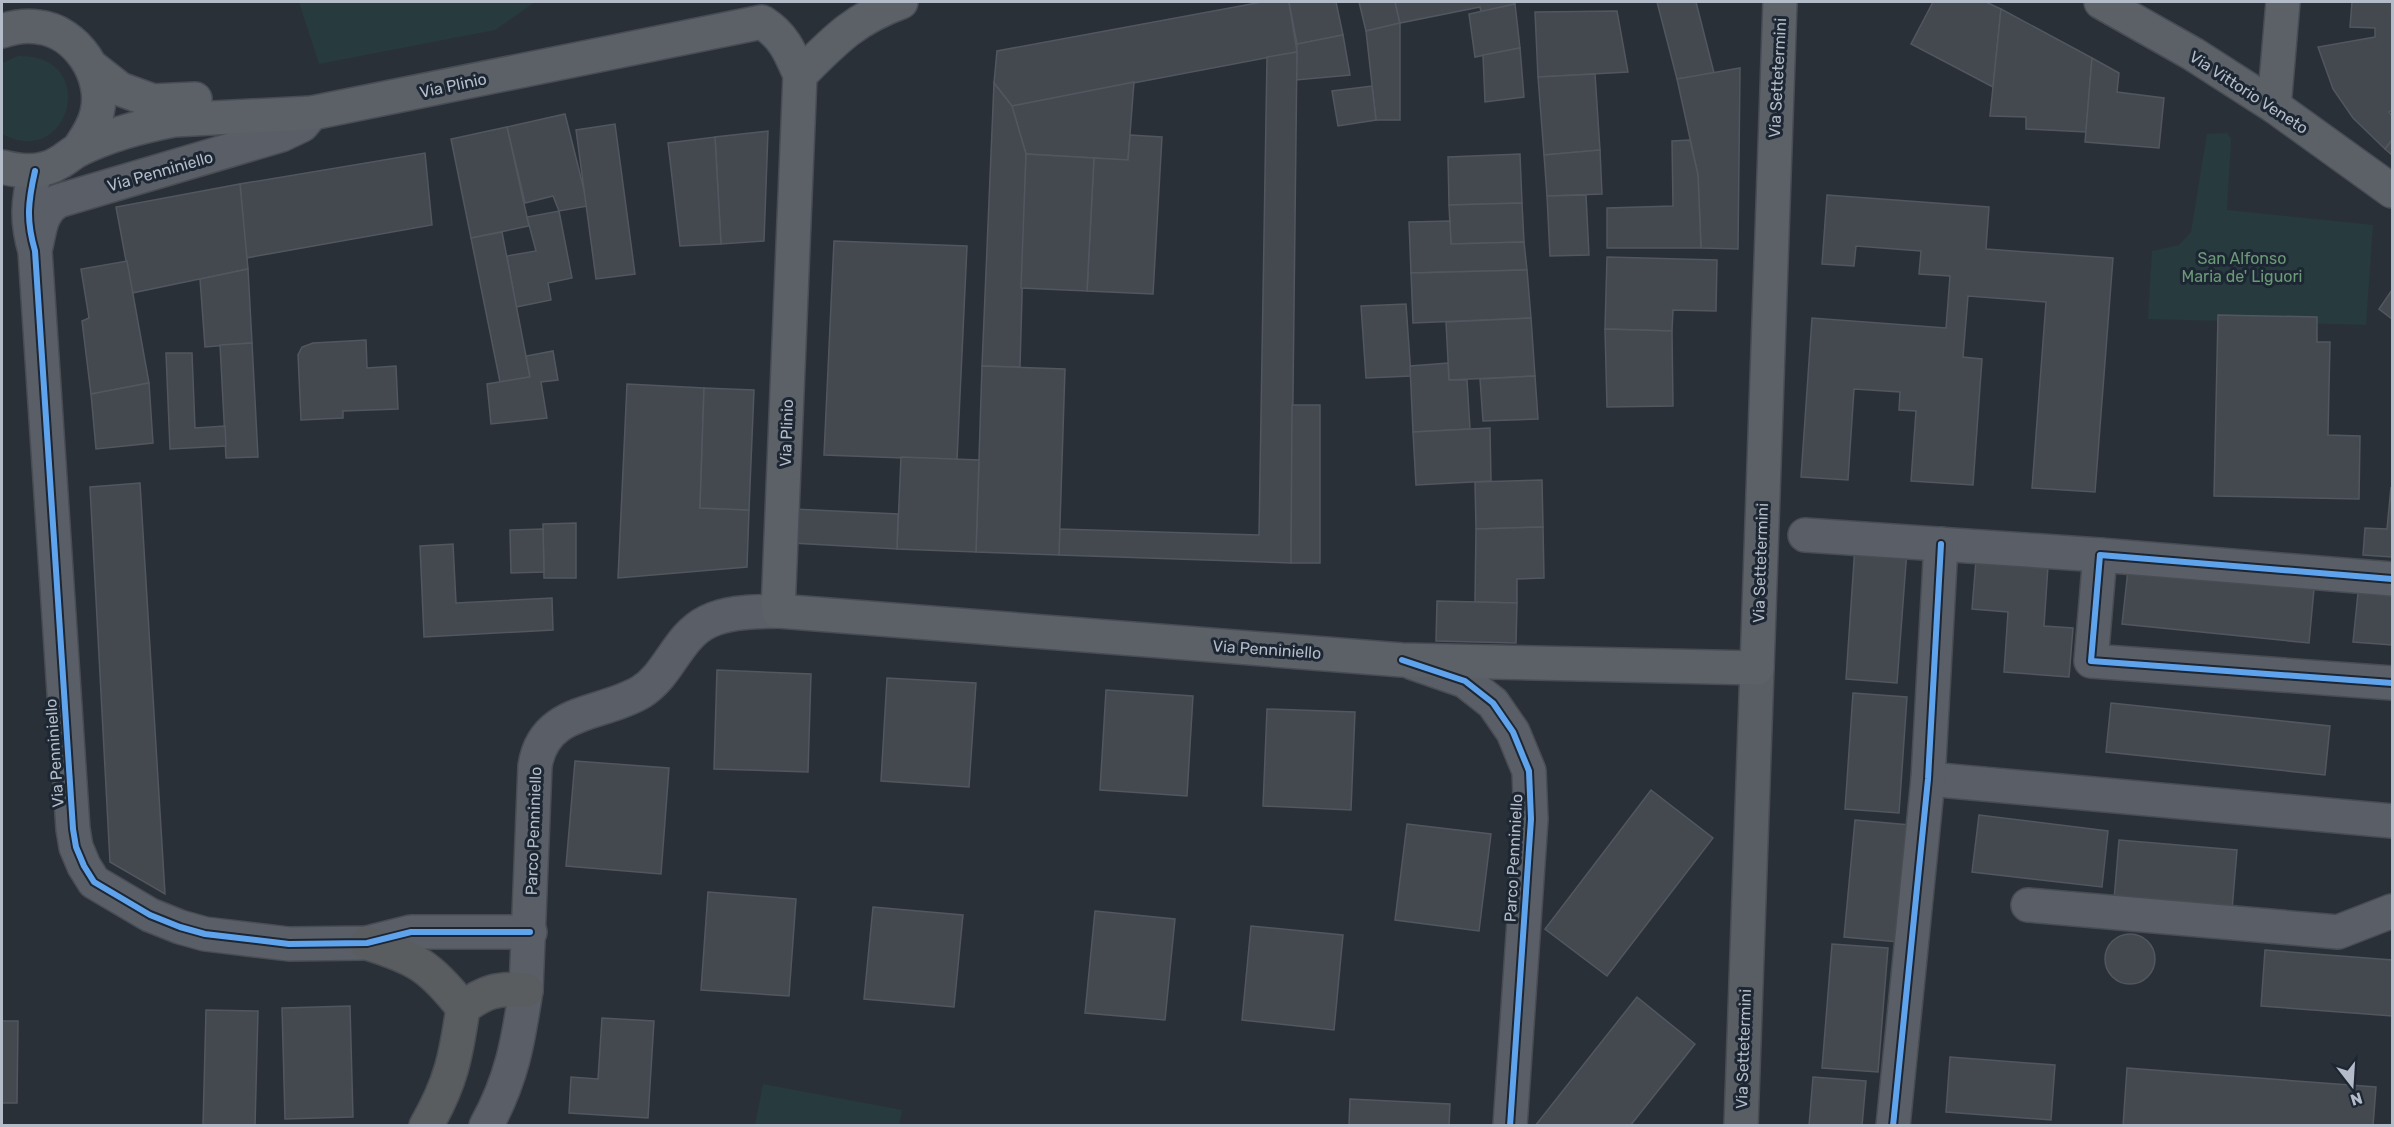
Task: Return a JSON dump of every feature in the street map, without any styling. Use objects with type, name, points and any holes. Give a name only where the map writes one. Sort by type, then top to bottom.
[{"type":"highway","points":[[368,943],[415,961],[432,973],[463,1008]]},
{"type":"highway","points":[[426,1125],[446,1091],[454,1063],[463,1008],[479,996],[492,991],[526,990]]},
{"type":"main road","name":"Via Plinio","points":[[2,31],[18,26],[40,27],[61,34],[79,48],[92,67],[120,89],[153,102],[284,96],[754,2]]},
{"type":"main road","points":[[800,75],[843,32],[878,10],[901,2]]},
{"type":"main road","name":"Via Settetermini","points":[[1741,1125],[1780,2]]},
{"type":"main road","name":"Via Vittorio Veneto","points":[[2101,2],[2193,54],[2274,106],[2392,191]]},
{"type":"main road","points":[[2274,106],[2283,2]]},
{"type":"main road","name":"Via Plinio","points":[[2,167],[17,171],[35,171],[58,164],[78,150],[127,132],[174,120],[312,113],[762,22],[777,31],[788,48],[800,75],[778,610]]},
{"type":"main road","name":"Via Plinio","points":[[78,150],[91,132],[98,111],[98,88],[92,67]]},
{"type":"main road","name":"Via Penniniello","points":[[778,610],[1402,660],[1756,668]]},
{"type":"street","name":"Via Penniniello","points":[[35,251],[44,214],[49,206],[58,201],[281,135],[302,125],[312,113]]},
{"type":"street","name":"Via Penniniello","points":[[35,171],[27,209],[35,251],[73,829],[76,847],[94,882],[150,915],[180,927],[205,934],[289,944],[368,943],[411,932],[530,932]]},
{"type":"street","points":[[1805,535],[2100,555],[2392,579]]},
{"type":"street","points":[[1893,1125],[1928,779],[1941,544]]},
{"type":"street","points":[[2100,555],[2091,661],[2392,683]]},
{"type":"street","name":"Parco Penniniello","points":[[486,1125],[498,1103],[516,1054],[526,990],[535,766],[543,739],[556,727],[577,716],[629,698],[644,690],[658,676],[684,640],[703,624],[722,614],[778,610]]},
{"type":"street","name":"Parco Penniniello","points":[[1402,660],[1465,681],[1492,703],[1514,732],[1529,771],[1531,819],[1510,1125]]},
{"type":"street","points":[[1928,779],[2392,821]]},
{"type":"street","points":[[2028,905],[2338,932],[2392,911]]},
{"type":"green space","points":[[299,2],[535,2],[495,30],[319,64]]},
{"type":"green space","points":[[18,56],[44,60],[60,73],[67,90],[67,108],[59,125],[45,137],[26,141],[2,134],[2,63]]},
{"type":"green space","name":"San Alfonso Maria de' Liguori","points":[[2227,133],[2231,139],[2227,210],[2373,225],[2366,325],[2148,319],[2152,251],[2179,245],[2191,232],[2207,134]]},
{"type":"green space","points":[[763,1084],[902,1110],[899,1125],[755,1125]]},
{"type":"building","points":[[1262,2],[1289,2],[1297,52],[1012,106],[994,83],[997,51]]},
{"type":"building","points":[[1289,2],[1336,2],[1343,35],[1297,44]]},
{"type":"building","points":[[1359,2],[1395,2],[1400,23],[1366,31]]},
{"type":"building","points":[[1395,2],[1514,2],[1515,4],[1481,12],[1480,7],[1400,23]]},
{"type":"building","points":[[1657,2],[1696,2],[1714,73],[1677,79]]},
{"type":"building","points":[[1933,2],[1986,2],[2001,9],[1993,87],[1911,44]]},
{"type":"building","points":[[2352,2],[2392,2],[2392,110],[2389,112],[2392,116],[2392,140],[2385,149],[2353,118],[2333,89],[2318,47],[2375,37],[2375,28],[2350,27]]},
{"type":"building","points":[[1515,4],[1520,48],[1475,57],[1469,14]]},
{"type":"building","points":[[2001,9],[2092,58],[2086,132],[2026,129],[2026,117],[1990,116]]},
{"type":"building","points":[[1617,11],[1628,72],[1538,77],[1535,12]]},
{"type":"building","points":[[1400,23],[1400,120],[1376,120],[1366,31]]},
{"type":"building","points":[[1343,35],[1350,75],[1296,80],[1297,44]]},
{"type":"building","points":[[1520,48],[1524,97],[1485,102],[1483,55]]},
{"type":"building","points":[[1297,52],[1291,563],[1059,555],[1059,529],[1259,535],[1267,57]]},
{"type":"building","points":[[2092,58],[2119,73],[2117,92],[2164,98],[2159,148],[2085,142]]},
{"type":"building","points":[[1740,68],[1738,249],[1701,248],[1698,175],[1677,79]]},
{"type":"building","points":[[1595,74],[1600,150],[1544,155],[1538,77]]},
{"type":"building","points":[[1134,82],[1128,160],[1026,154],[1012,106]]},
{"type":"building","points":[[994,83],[1012,106],[1026,154],[1020,367],[982,366]]},
{"type":"building","points":[[1372,86],[1376,120],[1338,126],[1332,91]]},
{"type":"building","points":[[565,114],[588,206],[559,211],[553,196],[525,203],[507,127]]},
{"type":"building","points":[[615,124],[635,274],[596,279],[576,130]]},
{"type":"building","points":[[507,127],[529,226],[471,238],[451,139]]},
{"type":"building","points":[[768,131],[764,241],[721,244],[715,137]]},
{"type":"building","points":[[1130,135],[1162,137],[1153,294],[1087,291],[1094,158],[1128,160]]},
{"type":"building","points":[[715,137],[721,244],[680,246],[668,143]]},
{"type":"building","points":[[1690,140],[1698,175],[1701,248],[1607,248],[1607,208],[1673,206],[1672,141]]},
{"type":"building","points":[[2392,140],[2392,155],[2385,149]]},
{"type":"building","points":[[1600,150],[1602,194],[1547,196],[1544,155]]},
{"type":"building","points":[[425,153],[432,225],[246,258],[240,184]]},
{"type":"building","points":[[1026,154],[1094,158],[1087,291],[1021,288]]},
{"type":"building","points":[[1520,154],[1522,203],[1449,205],[1448,157]]},
{"type":"building","points":[[240,184],[248,269],[132,293],[116,207]]},
{"type":"building","points":[[1586,195],[1589,255],[1550,256],[1547,196]]},
{"type":"building","points":[[1827,195],[1989,207],[1986,249],[2113,258],[2095,492],[2032,488],[2046,302],[1968,296],[1963,357],[1982,359],[1973,485],[1911,481],[1916,411],[1899,410],[1900,392],[1854,389],[1848,480],[1801,477],[1812,318],[1946,328],[1950,276],[1919,274],[1921,251],[1856,246],[1854,266],[1822,264]]},
{"type":"building","points":[[1522,203],[1524,242],[1451,244],[1449,205]]},
{"type":"building","points":[[559,211],[572,278],[548,283],[551,300],[516,307],[507,256],[536,251],[527,217]]},
{"type":"building","points":[[1450,221],[1451,244],[1524,242],[1527,270],[1411,273],[1409,222]]},
{"type":"building","points":[[502,232],[530,377],[500,382],[471,238]]},
{"type":"building","points":[[834,241],[967,246],[957,460],[824,455]]},
{"type":"building","points":[[1607,257],[1717,260],[1716,311],[1673,310],[1672,331],[1605,329]]},
{"type":"building","points":[[127,261],[149,383],[91,394],[82,321],[89,318],[81,269]]},
{"type":"building","points":[[248,269],[252,343],[205,347],[200,279]]},
{"type":"building","points":[[1527,270],[1531,318],[1413,323],[1411,273]]},
{"type":"building","points":[[2392,290],[2392,319],[2379,309]]},
{"type":"building","points":[[1406,304],[1411,376],[1366,378],[1361,306]]},
{"type":"building","points":[[2218,315],[2317,317],[2317,342],[2330,342],[2328,435],[2360,436],[2359,499],[2214,496]]},
{"type":"building","points":[[1531,318],[1535,376],[1449,380],[1446,322]]},
{"type":"building","points":[[1605,329],[1672,331],[1673,406],[1607,407]]},
{"type":"building","points":[[366,340],[367,368],[396,366],[398,409],[343,411],[343,418],[301,420],[298,355],[302,347],[313,343]]},
{"type":"building","points":[[252,343],[258,457],[226,458],[220,345]]},
{"type":"building","points":[[553,351],[558,380],[541,382],[547,418],[491,424],[487,384],[530,377],[526,356]]},
{"type":"building","points":[[166,353],[192,353],[195,428],[225,426],[226,446],[170,449]]},
{"type":"building","points":[[1448,363],[1449,380],[1467,380],[1470,429],[1413,432],[1410,366]]},
{"type":"building","points":[[982,366],[1065,369],[1059,555],[976,552]]},
{"type":"building","points":[[1535,376],[1538,419],[1483,421],[1480,379]]},
{"type":"building","points":[[149,383],[153,443],[96,449],[91,394]]},
{"type":"building","points":[[627,384],[704,388],[700,508],[749,510],[747,567],[618,578]]},
{"type":"building","points":[[704,388],[754,390],[749,510],[700,508]]},
{"type":"building","points":[[1292,405],[1320,405],[1320,563],[1291,563]]},
{"type":"building","points":[[1490,428],[1491,481],[1416,485],[1413,432]]},
{"type":"building","points":[[901,457],[979,460],[976,552],[897,549]]},
{"type":"building","points":[[1542,480],[1543,527],[1476,529],[1475,482]]},
{"type":"building","points":[[140,483],[165,894],[110,862],[90,487]]},
{"type":"building","points":[[2391,487],[2392,557],[2363,555],[2365,528],[2387,529]]},
{"type":"building","points":[[793,509],[898,514],[897,549],[792,543]]},
{"type":"building","points":[[576,523],[576,578],[544,578],[543,524]]},
{"type":"building","points":[[1543,527],[1544,578],[1517,579],[1517,603],[1475,602],[1476,529]]},
{"type":"building","points":[[543,529],[544,572],[511,573],[510,530]]},
{"type":"building","points":[[453,544],[456,603],[552,598],[553,630],[424,637],[420,546]]},
{"type":"building","points":[[1855,546],[1907,550],[1897,683],[1846,679]]},
{"type":"building","points":[[1976,560],[2048,566],[2044,626],[2073,628],[2069,677],[2004,672],[2008,612],[1972,609]]},
{"type":"building","points":[[2128,570],[2314,589],[2309,643],[2122,624]]},
{"type":"building","points":[[2358,593],[2392,596],[2392,645],[2353,642]]},
{"type":"building","points":[[1437,601],[1517,603],[1516,643],[1436,641]]},
{"type":"building","points":[[717,670],[811,674],[808,772],[714,769]]},
{"type":"building","points":[[887,678],[976,683],[969,787],[881,781]]},
{"type":"building","points":[[1106,690],[1193,696],[1187,796],[1100,790]]},
{"type":"building","points":[[1853,693],[1907,697],[1899,813],[1845,809]]},
{"type":"building","points":[[2111,703],[2330,726],[2325,775],[2106,752]]},
{"type":"building","points":[[1267,709],[1355,712],[1351,810],[1263,806]]},
{"type":"building","points":[[575,761],[669,768],[661,874],[566,866]]},
{"type":"building","points":[[1651,790],[1713,838],[1607,976],[1545,929]]},
{"type":"building","points":[[1979,815],[2108,831],[2102,887],[1972,872]]},
{"type":"building","points":[[1855,820],[1910,825],[1899,942],[1844,937]]},
{"type":"building","points":[[1407,824],[1491,834],[1479,931],[1395,920]]},
{"type":"building","points":[[2119,840],[2237,850],[2232,910],[2114,900]]},
{"type":"building","points":[[708,892],[796,899],[789,996],[701,990]]},
{"type":"building","points":[[873,907],[963,915],[954,1007],[864,999]]},
{"type":"building","points":[[1095,911],[1175,919],[1165,1020],[1085,1013]]},
{"type":"building","points":[[1251,926],[1343,935],[1334,1030],[1242,1020]]},
{"type":"building","points":[[2125,934],[2135,934],[2148,941],[2155,954],[2155,964],[2148,977],[2135,984],[2125,984],[2116,980],[2109,973],[2105,964],[2105,954],[2109,945],[2116,938]]},
{"type":"building","points":[[1832,944],[1888,948],[1878,1072],[1822,1068]]},
{"type":"building","points":[[2265,950],[2392,960],[2392,1016],[2261,1006]]},
{"type":"building","points":[[1637,997],[1695,1044],[1630,1126],[1535,1126]]},
{"type":"building","points":[[350,1006],[353,1117],[285,1119],[282,1008]]},
{"type":"building","points":[[206,1010],[258,1011],[255,1126],[203,1126]]},
{"type":"building","points":[[602,1018],[654,1021],[648,1118],[569,1113],[571,1077],[598,1079]]},
{"type":"building","points":[[2,1021],[18,1021],[17,1103],[2,1103]]},
{"type":"building","points":[[1950,1057],[2055,1065],[2051,1120],[1946,1112]]},
{"type":"building","points":[[2127,1068],[2376,1087],[2373,1126],[2123,1126]]},
{"type":"building","points":[[1813,1077],[1866,1081],[1862,1126],[1809,1126]]},
{"type":"building","points":[[1350,1099],[1450,1104],[1449,1126],[1338,1126],[1349,1125]]},
{"type":"cycle path","points":[[35,171],[29,220],[35,251],[73,829],[76,847],[94,882],[150,915],[180,927],[205,934],[289,944],[367,943],[411,932],[530,932]]},
{"type":"cycle path","points":[[1893,1126],[1928,779],[1941,544]]},
{"type":"cycle path","points":[[2392,579],[2100,555],[2091,661],[2392,683]]},
{"type":"cycle path","points":[[1402,660],[1465,681],[1493,703],[1513,732],[1529,771],[1531,819],[1510,1126]]}]
